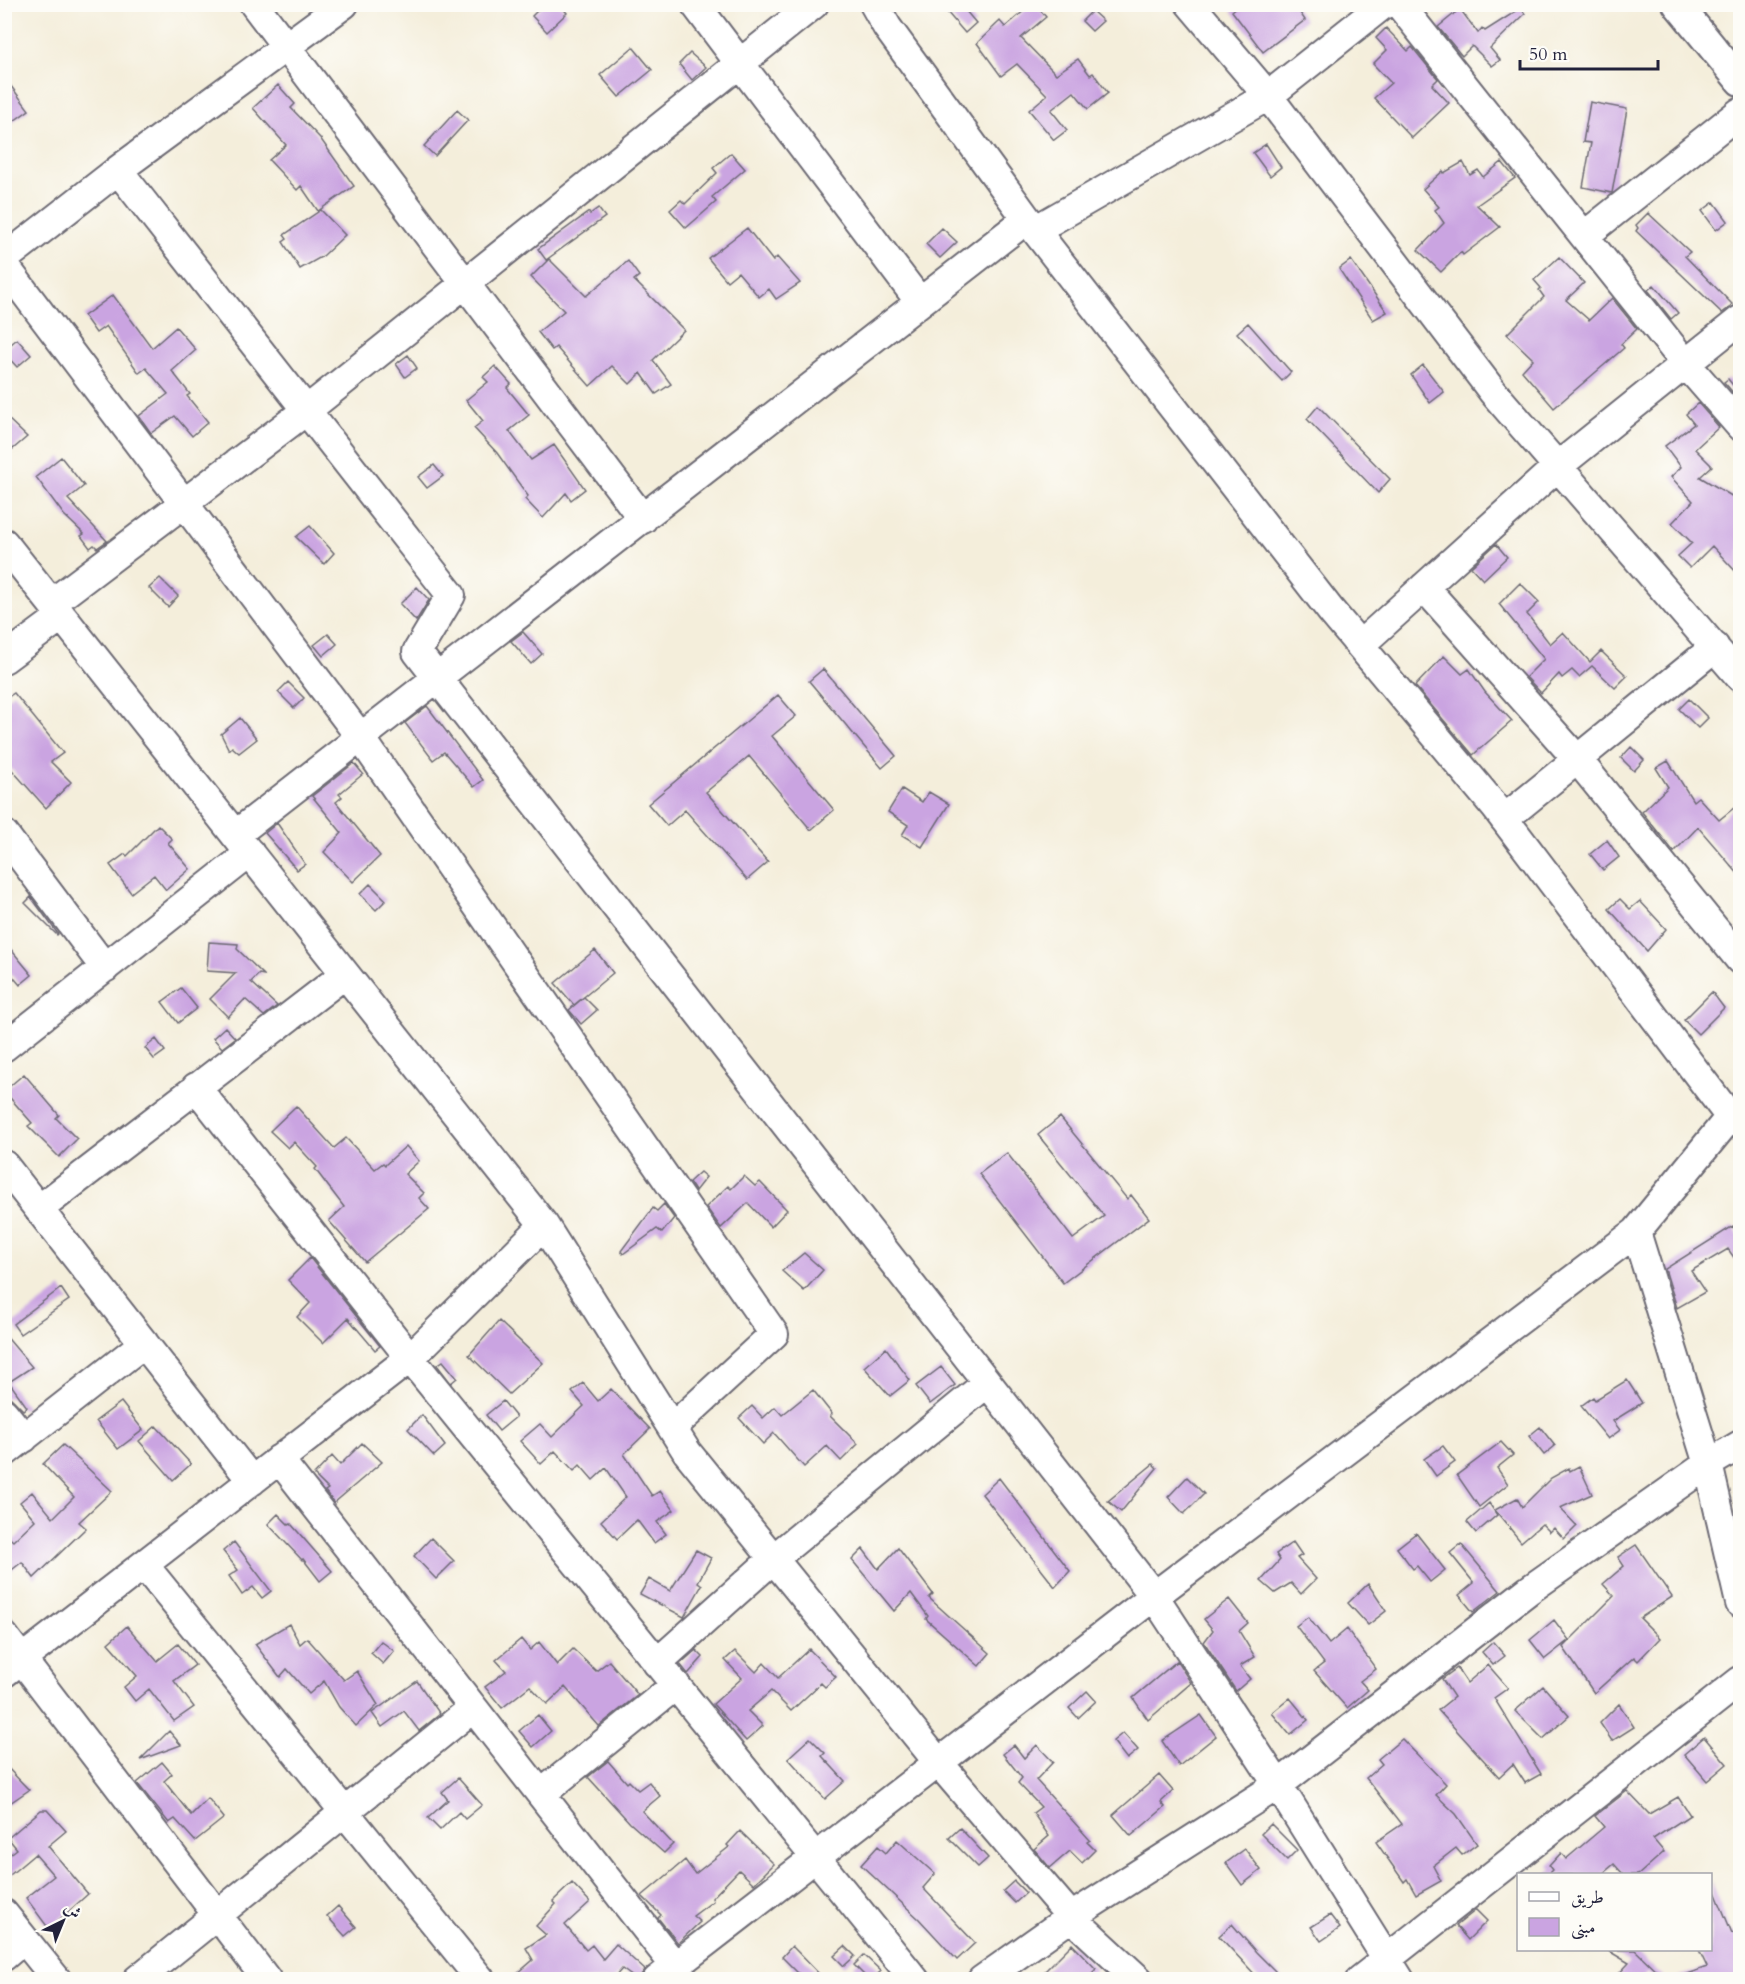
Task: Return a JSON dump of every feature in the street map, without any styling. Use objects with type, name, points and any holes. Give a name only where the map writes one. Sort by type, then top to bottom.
[{"type":"street","points":[[254,4],[643,519]]},
{"type":"street","points":[[4,259],[118,170],[344,4]]},
{"type":"street","points":[[695,4],[920,302]]},
{"type":"street","points":[[4,659],[57,610],[184,503],[307,410],[814,4]]},
{"type":"street","points":[[279,1460],[541,1794],[666,1973],[1154,1596],[1636,1232],[1730,1117],[1504,819],[1360,645],[1031,225],[887,27],[874,4]]},
{"type":"street","points":[[1190,4],[1268,96],[1493,392],[1740,677]]},
{"type":"street","points":[[4,1047],[105,968],[361,738],[920,302],[1031,225],[1268,96],[1384,4]]},
{"type":"street","points":[[1399,4],[1686,364],[1740,426]]},
{"type":"street","points":[[1677,4],[1740,81]]},
{"type":"street","points":[[1584,236],[1740,112]]},
{"type":"street","points":[[118,170],[452,595],[417,652],[1154,1596],[1278,1785],[1394,1969]]},
{"type":"street","points":[[4,265],[361,738],[774,1334],[672,1428]]},
{"type":"street","points":[[1360,645],[1558,466],[1740,320]]},
{"type":"street","points":[[4,543],[544,1225],[687,1452],[938,1762],[1071,1917],[1139,1980]]},
{"type":"street","points":[[1424,587],[1577,759],[1740,960]]},
{"type":"street","points":[[1504,819],[1715,647]]},
{"type":"street","points":[[4,834],[105,968]]},
{"type":"street","points":[[39,1209],[345,974]]},
{"type":"street","points":[[196,1088],[410,1358],[915,1980]]},
{"type":"street","points":[[4,1165],[252,1481]]},
{"type":"street","points":[[14,1666],[410,1358],[544,1225]]},
{"type":"street","points":[[1636,1232],[1708,1464],[1740,1603]]},
{"type":"street","points":[[4,1413],[14,1446],[144,1343]]},
{"type":"street","points":[[657,1663],[773,1558],[987,1383]]},
{"type":"street","points":[[982,1980],[1071,1917],[1278,1785],[1529,1590],[1708,1464],[1740,1445]]},
{"type":"street","points":[[144,1565],[481,1980]]},
{"type":"street","points":[[4,1636],[14,1666],[218,1914],[267,1980]]},
{"type":"street","points":[[1360,1980],[1394,1969],[1740,1681]]},
{"type":"street","points":[[541,1794],[676,1685]]},
{"type":"street","points":[[137,1980],[473,1708]]},
{"type":"street","points":[[4,1914],[14,1947],[57,1980]]},
{"type":"building","points":[[544,4],[559,4],[567,13],[547,32],[532,16]]},
{"type":"building","points":[[940,4],[960,4],[976,23],[965,33]]},
{"type":"building","points":[[1032,4],[1035,4],[1046,17],[1021,38],[1056,74],[1078,59],[1090,75],[1093,73],[1108,93],[1088,109],[1074,92],[1051,110],[1067,130],[1054,140],[1029,110],[1047,95],[1017,64],[1001,76],[977,43],[1000,21],[1005,27]]},
{"type":"building","points":[[1240,4],[1294,4],[1305,20],[1263,52],[1232,11]]},
{"type":"building","points":[[1521,8],[1525,14],[1490,48],[1500,60],[1492,66],[1472,46],[1462,56],[1438,27],[1460,9],[1478,33],[1482,28],[1485,31]]},
{"type":"building","points":[[1092,11],[1103,21],[1092,31],[1082,21]]},
{"type":"building","points":[[1386,28],[1408,51],[1412,47],[1438,79],[1432,85],[1449,103],[1412,138],[1374,98],[1391,83],[1373,64],[1387,50],[1376,38]]},
{"type":"building","points":[[633,47],[652,70],[619,97],[600,75]]},
{"type":"building","points":[[690,53],[706,67],[692,80],[679,64]]},
{"type":"building","points":[[4,77],[29,110],[4,128]]},
{"type":"building","points":[[278,85],[295,104],[291,108],[320,138],[354,186],[318,211],[301,186],[297,190],[269,160],[286,145],[253,108]]},
{"type":"building","points":[[1590,102],[1627,109],[1612,193],[1583,187],[1591,143],[1583,142]]},
{"type":"building","points":[[457,110],[468,120],[435,156],[424,146]]},
{"type":"building","points":[[1266,144],[1281,167],[1270,176],[1253,153]]},
{"type":"building","points":[[731,153],[745,169],[712,197],[716,202],[686,228],[670,210],[681,200],[685,204],[717,173],[713,168]]},
{"type":"building","points":[[1463,162],[1470,175],[1478,170],[1483,177],[1502,162],[1515,178],[1477,205],[1500,227],[1463,255],[1461,252],[1441,272],[1418,250],[1444,223],[1435,210],[1439,207],[1423,189],[1443,171],[1444,173]]},
{"type":"building","points":[[1714,202],[1728,221],[1716,230],[1702,211]]},
{"type":"building","points":[[598,208],[605,217],[546,260],[538,249]]},
{"type":"building","points":[[321,210],[345,235],[323,256],[300,269],[283,242],[287,239],[284,235]]},
{"type":"building","points":[[1648,213],[1690,252],[1685,256],[1732,304],[1729,308],[1722,313],[1636,231],[1638,228],[1636,225]]},
{"type":"building","points":[[747,228],[773,261],[777,257],[800,283],[776,299],[769,289],[759,297],[738,272],[727,281],[708,258]]},
{"type":"building","points":[[942,228],[957,242],[940,258],[926,244]]},
{"type":"building","points":[[1559,257],[1584,283],[1566,300],[1589,320],[1612,298],[1637,329],[1621,344],[1624,348],[1554,408],[1522,371],[1533,359],[1507,334],[1544,297],[1539,290],[1541,288],[1534,280]]},
{"type":"building","points":[[549,259],[586,296],[628,261],[639,276],[634,280],[684,330],[653,360],[671,384],[656,394],[641,373],[630,384],[612,366],[590,386],[556,347],[552,350],[538,332],[564,311],[531,277]]},
{"type":"building","points":[[1351,260],[1387,312],[1373,320],[1339,269]]},
{"type":"building","points":[[1654,285],[1678,313],[1671,319],[1648,290]]},
{"type":"building","points":[[113,295],[152,348],[176,327],[196,350],[172,371],[190,394],[187,396],[208,422],[192,436],[175,416],[151,433],[139,416],[168,394],[146,368],[139,373],[106,326],[96,333],[84,316]]},
{"type":"building","points":[[1248,323],[1291,372],[1282,381],[1237,333]]},
{"type":"building","points":[[17,339],[31,355],[17,367],[4,353],[4,350]]},
{"type":"building","points":[[408,355],[417,368],[405,377],[396,364]]},
{"type":"building","points":[[1423,365],[1444,392],[1430,403],[1411,375]]},
{"type":"building","points":[[495,366],[511,384],[507,388],[529,415],[509,431],[531,460],[554,445],[585,489],[571,500],[566,493],[543,518],[525,499],[528,496],[497,453],[474,428],[483,421],[466,400],[488,382],[483,377]]},
{"type":"building","points":[[1728,379],[1740,394],[1740,401],[1724,382]]},
{"type":"building","points":[[1698,403],[1719,427],[1695,449],[1712,466],[1700,477],[1740,501],[1740,576],[1712,546],[1690,568],[1678,556],[1692,543],[1672,523],[1693,501],[1671,477],[1681,467],[1665,446],[1694,424],[1686,414]]},
{"type":"building","points":[[1318,406],[1390,479],[1378,493],[1307,419]]},
{"type":"building","points":[[4,415],[27,437],[13,449],[4,438]]},
{"type":"building","points":[[61,457],[84,486],[68,499],[107,541],[97,548],[94,545],[90,548],[81,536],[84,534],[64,515],[36,477]]},
{"type":"building","points":[[434,465],[443,476],[427,488],[418,477]]},
{"type":"building","points":[[310,526],[334,553],[324,564],[296,537]]},
{"type":"building","points":[[1496,544],[1507,557],[1483,580],[1471,567]]},
{"type":"building","points":[[160,578],[178,596],[168,607],[149,588]]},
{"type":"building","points":[[1520,583],[1539,602],[1527,614],[1550,644],[1563,632],[1590,662],[1601,651],[1627,676],[1615,688],[1592,666],[1579,677],[1572,670],[1562,678],[1559,674],[1541,693],[1526,677],[1544,659],[1499,604]]},
{"type":"building","points":[[417,587],[429,600],[416,621],[400,604]]},
{"type":"building","points":[[523,632],[542,654],[531,664],[511,641]]},
{"type":"building","points":[[328,634],[337,644],[323,656],[314,645]]},
{"type":"building","points":[[1444,656],[1462,674],[1469,669],[1485,692],[1512,721],[1473,755],[1415,686]]},
{"type":"building","points":[[823,669],[896,756],[882,768],[809,681]]},
{"type":"building","points":[[288,682],[304,698],[294,708],[278,692]]},
{"type":"building","points":[[14,693],[63,753],[51,762],[71,782],[46,808],[4,761],[4,700]]},
{"type":"building","points":[[778,695],[796,716],[772,736],[834,810],[811,830],[749,756],[706,792],[768,862],[747,880],[685,810],[667,826],[648,804]]},
{"type":"building","points":[[1689,699],[1708,718],[1698,728],[1679,709]]},
{"type":"building","points":[[427,706],[483,780],[474,787],[444,752],[433,760],[405,723]]},
{"type":"building","points":[[240,718],[257,739],[239,753],[232,747],[229,750],[221,734]]},
{"type":"building","points":[[1631,747],[1644,760],[1634,771],[1621,758]]},
{"type":"building","points":[[1668,761],[1693,801],[1698,797],[1719,820],[1740,803],[1740,876],[1698,827],[1674,852],[1642,812],[1668,787],[1656,768]]},
{"type":"building","points":[[354,763],[363,774],[339,794],[342,797],[336,802],[380,856],[353,882],[324,852],[342,833],[312,796]]},
{"type":"building","points":[[902,789],[922,802],[929,792],[949,804],[922,847],[902,835],[908,825],[888,812]]},
{"type":"building","points":[[277,823],[305,864],[297,870],[265,833]]},
{"type":"building","points":[[158,825],[172,839],[168,843],[190,869],[166,890],[154,875],[131,893],[110,865],[125,854],[127,856]]},
{"type":"building","points":[[1607,840],[1619,857],[1603,870],[1590,854]]},
{"type":"building","points":[[370,884],[386,900],[376,910],[360,894]]},
{"type":"building","points":[[31,897],[58,934],[57,935],[25,903]]},
{"type":"building","points":[[1620,899],[1630,909],[1640,901],[1666,929],[1647,951],[1609,909]]},
{"type":"building","points":[[4,941],[32,975],[20,985],[4,966]]},
{"type":"building","points":[[209,942],[238,944],[237,949],[264,975],[259,974],[251,982],[277,1006],[264,1016],[245,999],[228,1017],[210,999],[236,973],[207,971]]},
{"type":"building","points":[[595,950],[613,973],[574,1005],[555,983]]},
{"type":"building","points":[[181,988],[197,1008],[178,1023],[162,1002]]},
{"type":"building","points":[[1712,992],[1724,1008],[1698,1034],[1684,1020]]},
{"type":"building","points":[[584,997],[597,1010],[581,1024],[569,1010]]},
{"type":"building","points":[[225,1027],[235,1038],[222,1048],[213,1038]]},
{"type":"building","points":[[156,1039],[165,1051],[154,1059],[145,1048]]},
{"type":"building","points":[[24,1074],[59,1115],[56,1118],[77,1139],[59,1157],[28,1126],[32,1123],[4,1091]]},
{"type":"building","points":[[296,1106],[334,1148],[346,1138],[375,1169],[383,1163],[385,1165],[406,1146],[419,1161],[405,1174],[424,1193],[419,1198],[429,1209],[365,1262],[329,1221],[344,1207],[315,1169],[317,1167],[294,1142],[288,1148],[270,1131]]},
{"type":"building","points":[[1060,1117],[1127,1199],[1131,1195],[1149,1218],[1063,1283],[979,1174],[1007,1153],[1073,1239],[1104,1216],[1038,1135]]},
{"type":"building","points":[[700,1172],[706,1177],[695,1191],[689,1182]]},
{"type":"building","points":[[744,1176],[755,1186],[760,1182],[787,1210],[771,1227],[748,1203],[721,1228],[706,1207],[728,1186],[731,1189]]},
{"type":"building","points":[[664,1204],[674,1218],[662,1233],[657,1229],[623,1254],[621,1251],[653,1208],[657,1211]]},
{"type":"building","points":[[1733,1226],[1740,1238],[1740,1266],[1728,1249],[1691,1271],[1705,1292],[1677,1308],[1665,1269]]},
{"type":"building","points":[[804,1253],[823,1270],[804,1291],[782,1271]]},
{"type":"building","points":[[310,1258],[380,1346],[375,1350],[348,1318],[323,1343],[297,1317],[310,1303],[288,1280]]},
{"type":"building","points":[[61,1288],[69,1300],[20,1334],[13,1324]]},
{"type":"building","points":[[499,1321],[543,1363],[509,1394],[469,1355]]},
{"type":"building","points":[[4,1334],[32,1367],[9,1382],[27,1407],[23,1410],[11,1398],[4,1397]]},
{"type":"building","points":[[886,1348],[910,1380],[890,1396],[864,1367]]},
{"type":"building","points":[[443,1361],[457,1378],[451,1383],[437,1365]]},
{"type":"building","points":[[941,1367],[955,1385],[930,1404],[916,1386]]},
{"type":"building","points":[[1627,1380],[1642,1403],[1613,1421],[1620,1430],[1608,1439],[1581,1406],[1593,1397],[1595,1400]]},
{"type":"building","points":[[583,1383],[598,1401],[611,1389],[650,1429],[624,1454],[652,1496],[660,1491],[674,1510],[657,1522],[666,1534],[654,1543],[637,1520],[617,1539],[601,1521],[626,1497],[606,1468],[593,1480],[580,1465],[574,1471],[555,1451],[541,1464],[520,1441],[540,1424],[552,1437],[584,1406],[572,1392]]},
{"type":"building","points":[[813,1390],[832,1414],[830,1416],[858,1444],[841,1461],[827,1446],[804,1467],[774,1433],[763,1444],[739,1418],[752,1406],[763,1418],[775,1407],[782,1415]]},
{"type":"building","points":[[503,1401],[516,1417],[499,1431],[486,1415]]},
{"type":"building","points":[[121,1402],[143,1430],[118,1449],[96,1421]]},
{"type":"building","points":[[422,1415],[445,1446],[434,1456],[408,1429]]},
{"type":"building","points":[[156,1426],[191,1464],[173,1480],[139,1441]]},
{"type":"building","points":[[1540,1427],[1555,1446],[1544,1455],[1529,1436]]},
{"type":"building","points":[[1501,1442],[1513,1455],[1497,1468],[1508,1484],[1479,1507],[1457,1475]]},
{"type":"building","points":[[362,1443],[382,1462],[334,1503],[325,1491],[328,1489],[314,1475],[332,1456],[340,1465]]},
{"type":"building","points":[[63,1445],[112,1491],[79,1522],[86,1528],[34,1578],[22,1562],[4,1576],[4,1533],[13,1541],[35,1520],[20,1502],[32,1492],[53,1518],[74,1497],[43,1464]]},
{"type":"building","points":[[1443,1446],[1455,1462],[1436,1476],[1424,1459]]},
{"type":"building","points":[[1153,1464],[1157,1468],[1121,1512],[1108,1501]]},
{"type":"building","points":[[1579,1466],[1592,1494],[1560,1508],[1577,1526],[1564,1539],[1554,1528],[1550,1532],[1542,1524],[1521,1542],[1495,1510],[1517,1498],[1522,1507],[1551,1478],[1569,1468],[1570,1471]]},
{"type":"building","points":[[1187,1477],[1204,1494],[1184,1514],[1168,1497]]},
{"type":"building","points":[[999,1478],[1070,1571],[1055,1587],[982,1494]]},
{"type":"building","points":[[1489,1503],[1497,1515],[1476,1533],[1467,1522]]},
{"type":"building","points":[[278,1514],[289,1525],[291,1524],[332,1571],[320,1581],[303,1559],[268,1524]]},
{"type":"building","points":[[1416,1533],[1445,1570],[1430,1582],[1417,1566],[1413,1569],[1397,1548]]},
{"type":"building","points":[[431,1538],[454,1561],[436,1579],[414,1556]]},
{"type":"building","points":[[234,1542],[271,1591],[262,1598],[253,1587],[242,1595],[229,1576],[238,1570],[223,1551]]},
{"type":"building","points":[[1293,1542],[1302,1555],[1297,1558],[1316,1579],[1301,1594],[1291,1583],[1275,1593],[1261,1581],[1280,1560],[1276,1554]]},
{"type":"building","points":[[1461,1544],[1500,1591],[1473,1612],[1459,1595],[1474,1583],[1450,1553]]},
{"type":"building","points":[[1636,1545],[1672,1597],[1640,1618],[1660,1638],[1638,1661],[1634,1657],[1594,1693],[1563,1647],[1614,1596],[1603,1584],[1624,1566],[1618,1557]]},
{"type":"building","points":[[898,1548],[933,1594],[929,1598],[990,1653],[979,1666],[926,1619],[928,1616],[911,1593],[894,1611],[852,1560],[863,1549],[878,1569]]},
{"type":"building","points":[[696,1550],[711,1558],[698,1582],[702,1585],[684,1617],[640,1594],[649,1579],[670,1591]]},
{"type":"building","points":[[1368,1584],[1386,1611],[1368,1625],[1348,1603]]},
{"type":"building","points":[[1229,1599],[1248,1623],[1239,1631],[1255,1657],[1240,1666],[1250,1679],[1236,1691],[1204,1642],[1213,1630],[1204,1619]]},
{"type":"building","points":[[1308,1617],[1329,1644],[1347,1629],[1376,1669],[1360,1681],[1368,1690],[1347,1708],[1314,1671],[1324,1663],[1296,1626]]},
{"type":"building","points":[[1554,1620],[1569,1640],[1545,1659],[1530,1640]]},
{"type":"building","points":[[289,1624],[300,1644],[307,1638],[344,1680],[357,1671],[378,1705],[356,1726],[339,1707],[324,1681],[309,1694],[287,1669],[280,1677],[255,1644]]},
{"type":"building","points":[[127,1626],[157,1661],[178,1644],[195,1665],[174,1681],[194,1707],[174,1721],[149,1689],[135,1701],[124,1687],[137,1676],[108,1643]]},
{"type":"building","points":[[521,1639],[530,1650],[539,1642],[557,1665],[573,1649],[596,1671],[609,1661],[638,1695],[599,1726],[565,1687],[547,1704],[530,1686],[502,1708],[485,1687],[506,1671],[496,1660]]},
{"type":"building","points":[[381,1641],[394,1651],[383,1664],[371,1653]]},
{"type":"building","points":[[1493,1642],[1505,1656],[1493,1665],[1482,1652]]},
{"type":"building","points":[[809,1649],[836,1677],[825,1687],[821,1683],[791,1711],[771,1691],[748,1711],[763,1726],[746,1741],[713,1704],[742,1678],[725,1660],[735,1651],[756,1672],[764,1663],[778,1678]]},
{"type":"building","points":[[696,1650],[703,1657],[688,1674],[680,1664]]},
{"type":"building","points":[[1177,1661],[1191,1683],[1148,1720],[1133,1698]]},
{"type":"building","points":[[1488,1665],[1508,1688],[1494,1698],[1541,1774],[1525,1783],[1513,1764],[1499,1777],[1438,1710],[1454,1697],[1442,1679],[1457,1668],[1467,1683]]},
{"type":"building","points":[[417,1681],[440,1714],[419,1731],[404,1711],[382,1727],[372,1713]]},
{"type":"building","points":[[1543,1686],[1569,1716],[1543,1739],[1515,1711]]},
{"type":"building","points":[[1087,1691],[1096,1701],[1078,1718],[1069,1708]]},
{"type":"building","points":[[1290,1698],[1308,1720],[1290,1735],[1272,1713]]},
{"type":"building","points":[[1619,1704],[1634,1727],[1612,1741],[1600,1723]]},
{"type":"building","points":[[538,1715],[551,1731],[533,1747],[519,1731]]},
{"type":"building","points":[[1201,1715],[1216,1736],[1179,1766],[1162,1741]]},
{"type":"building","points":[[169,1731],[181,1745],[140,1760]]},
{"type":"building","points":[[1123,1733],[1138,1750],[1127,1759],[1113,1741]]},
{"type":"building","points":[[1704,1737],[1727,1764],[1707,1781],[1684,1754]]},
{"type":"building","points":[[810,1738],[825,1753],[822,1756],[845,1781],[825,1799],[788,1758]]},
{"type":"building","points":[[1402,1739],[1446,1784],[1436,1795],[1456,1814],[1477,1844],[1462,1855],[1456,1848],[1433,1866],[1441,1881],[1416,1895],[1407,1879],[1404,1882],[1376,1842],[1402,1824],[1366,1778],[1382,1764],[1378,1759]]},
{"type":"building","points":[[1014,1745],[1024,1758],[1037,1745],[1053,1762],[1036,1780],[1090,1840],[1087,1842],[1095,1850],[1082,1863],[1070,1851],[1050,1868],[1034,1849],[1049,1836],[1033,1813],[1041,1807],[1018,1783],[1022,1778],[1003,1754]]},
{"type":"building","points":[[608,1761],[627,1783],[629,1781],[638,1790],[649,1782],[660,1796],[642,1811],[673,1844],[664,1853],[630,1823],[588,1777]]},
{"type":"building","points":[[162,1762],[172,1774],[164,1781],[191,1815],[208,1798],[224,1818],[195,1841],[175,1819],[169,1823],[137,1783]]},
{"type":"building","points":[[4,1764],[29,1790],[4,1807]]},
{"type":"building","points":[[1159,1775],[1173,1791],[1161,1802],[1165,1807],[1131,1836],[1113,1815]]},
{"type":"building","points":[[458,1778],[482,1805],[465,1819],[459,1812],[440,1830],[428,1818],[448,1800],[442,1792]]},
{"type":"building","points":[[1627,1791],[1649,1814],[1678,1797],[1690,1815],[1653,1839],[1664,1852],[1640,1873],[1622,1873],[1614,1864],[1603,1873],[1549,1873],[1552,1870],[1549,1866],[1561,1853],[1566,1859],[1604,1827],[1595,1816]]},
{"type":"building","points":[[41,1810],[47,1810],[66,1831],[48,1846],[88,1894],[49,1929],[26,1898],[54,1876],[35,1854],[4,1880],[4,1859],[17,1849],[8,1838]]},
{"type":"building","points":[[1271,1824],[1297,1850],[1287,1860],[1261,1834]]},
{"type":"building","points":[[960,1828],[988,1858],[978,1867],[949,1838]]},
{"type":"building","points":[[740,1831],[774,1864],[754,1884],[739,1870],[712,1898],[713,1901],[693,1916],[700,1922],[678,1943],[658,1918],[661,1915],[642,1896],[685,1860],[695,1874],[729,1847],[727,1845]]},
{"type":"building","points":[[897,1840],[935,1874],[923,1888],[975,1943],[957,1960],[919,1919],[861,1865],[878,1846],[886,1853]]},
{"type":"building","points":[[1245,1849],[1261,1870],[1242,1885],[1226,1863]]},
{"type":"building","points":[[1014,1881],[1026,1893],[1015,1903],[1003,1891]]},
{"type":"building","points":[[572,1883],[590,1902],[565,1925],[586,1950],[592,1945],[603,1959],[616,1944],[645,1970],[637,1980],[622,1969],[612,1980],[510,1980],[533,1960],[526,1948],[546,1935],[536,1926],[556,1904],[553,1901]]},
{"type":"building","points":[[1712,1884],[1732,1933],[1740,1930],[1740,1980],[1679,1980],[1678,1977],[1707,1967],[1699,1951],[1712,1951]]},
{"type":"building","points":[[338,1906],[356,1927],[345,1936],[327,1916]]},
{"type":"building","points":[[1476,1910],[1487,1921],[1468,1940],[1456,1926]]},
{"type":"building","points":[[1330,1915],[1340,1928],[1321,1941],[1311,1927]]},
{"type":"building","points":[[1232,1924],[1284,1980],[1260,1980],[1219,1936]]},
{"type":"building","points":[[1072,1944],[1096,1969],[1085,1980],[1036,1980]]},
{"type":"building","points":[[792,1946],[825,1980],[805,1980],[782,1957]]},
{"type":"building","points":[[845,1946],[855,1956],[844,1966],[834,1956]]},
{"type":"building","points":[[1609,1951],[1636,1951],[1663,1977],[1656,1980],[1647,1974],[1642,1980],[1613,1980],[1629,1963]]},
{"type":"building","points":[[864,1955],[881,1971],[872,1980],[869,1980],[854,1965]]}]
